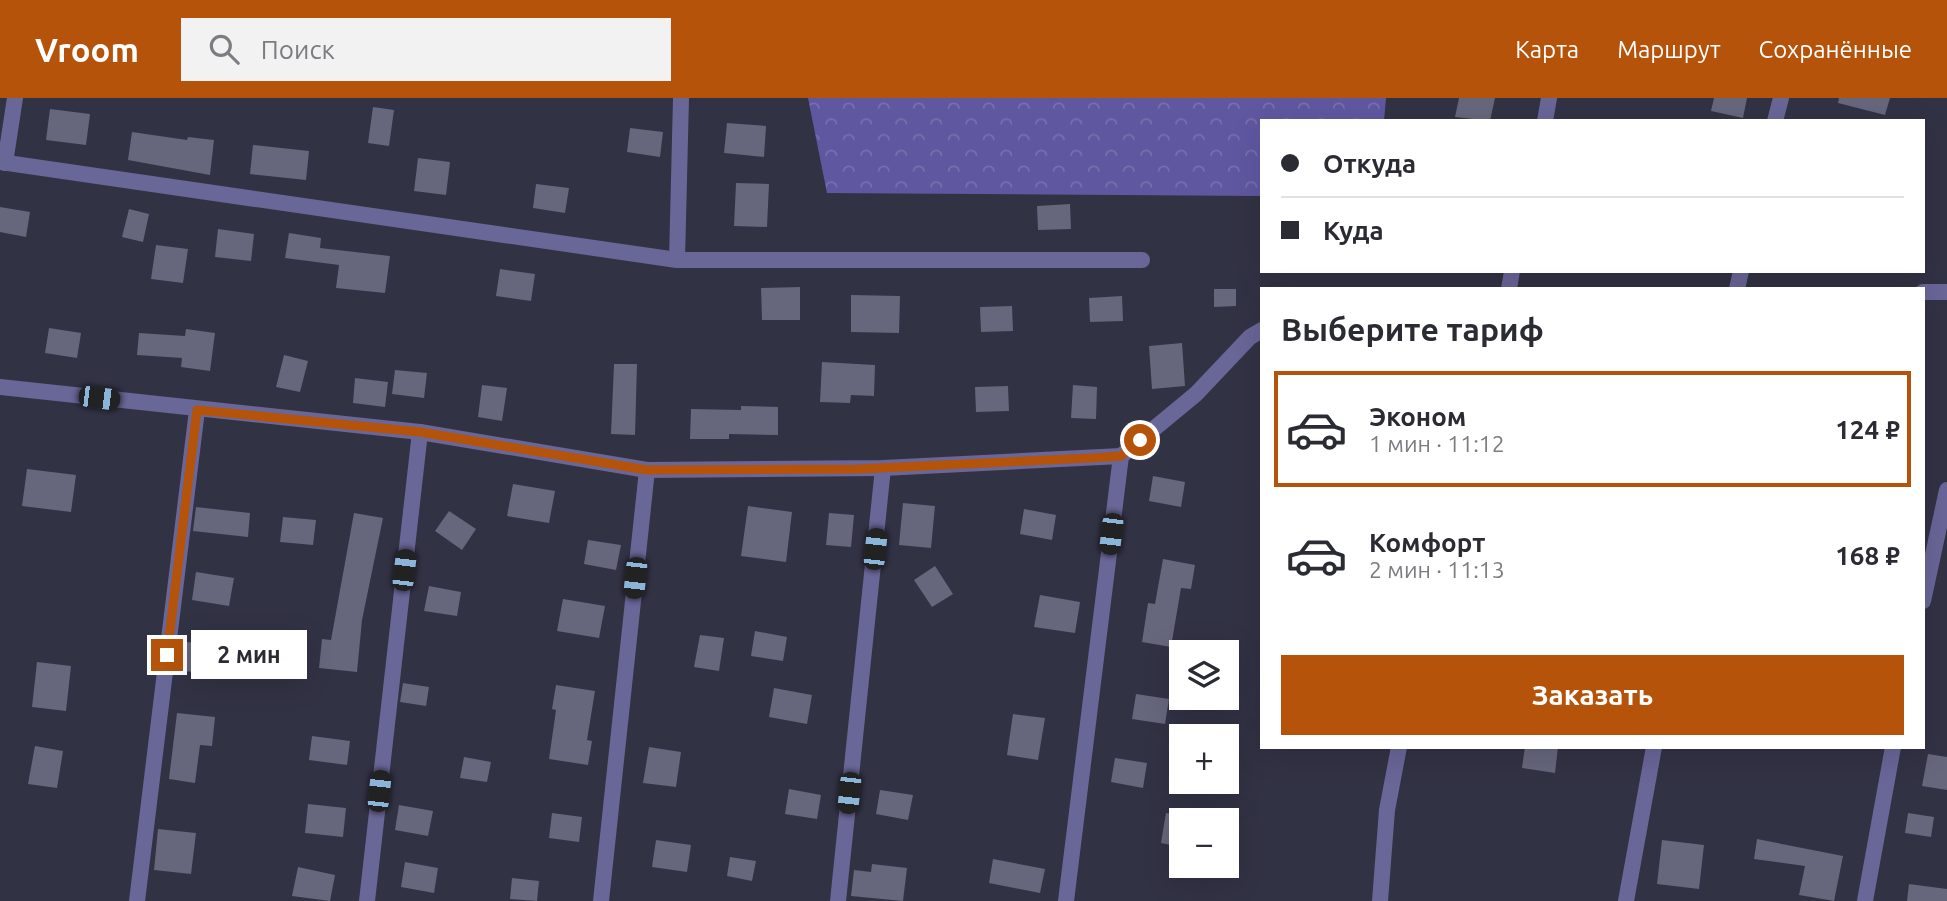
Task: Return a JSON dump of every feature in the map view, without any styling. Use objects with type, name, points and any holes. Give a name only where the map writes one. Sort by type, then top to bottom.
[{"type":"street","points":[[15,98],[2,162],[677,260],[1142,260]]},
{"type":"street","points":[[677,260],[681,98]]},
{"type":"street","points":[[1545,119],[1549,98]]},
{"type":"street","points":[[1776,119],[1781,98]]},
{"type":"street","points":[[1925,292],[1947,292]]},
{"type":"street","points":[[0,387],[420,432],[647,470],[883,468],[1121,456],[1196,394],[1250,337],[1260,331]]},
{"type":"street","points":[[137,901],[197,410]]},
{"type":"street","points":[[367,901],[420,432]]},
{"type":"street","points":[[1066,901],[1121,456]]},
{"type":"street","points":[[838,901],[883,468]]},
{"type":"street","points":[[601,901],[647,470]]},
{"type":"street","points":[[1925,592],[1947,491]]},
{"type":"street","points":[[1380,901],[1388,810],[1399,749]]},
{"type":"street","points":[[1626,901],[1654,749]]},
{"type":"street","points":[[1866,901],[1893,749]]},
{"type":"green space","points":[[808,98],[1386,98],[1384,119],[1260,119],[1260,196],[827,193]]},
{"type":"building","points":[[1459,98],[1495,98],[1490,119],[1455,117]]},
{"type":"building","points":[[1714,98],[1747,98],[1743,118],[1711,111]]},
{"type":"building","points":[[1839,98],[1890,98],[1885,115],[1838,103]]},
{"type":"building","points":[[373,107],[394,110],[389,146],[368,143]]},
{"type":"building","points":[[50,109],[90,114],[86,145],[46,140]]},
{"type":"building","points":[[727,123],[766,126],[764,157],[724,153]]},
{"type":"building","points":[[630,128],[663,132],[660,157],[627,152]]},
{"type":"building","points":[[132,132],[187,140],[188,137],[214,140],[210,175],[128,160]]},
{"type":"building","points":[[253,145],[309,151],[306,180],[250,174]]},
{"type":"building","points":[[418,158],[450,162],[446,195],[414,191]]},
{"type":"building","points":[[736,183],[769,184],[767,227],[734,226]]},
{"type":"building","points":[[536,184],[569,188],[565,213],[533,208]]},
{"type":"building","points":[[1070,204],[1071,229],[1038,230],[1037,206]]},
{"type":"building","points":[[0,207],[30,212],[26,237],[0,232]]},
{"type":"building","points":[[129,209],[149,214],[143,242],[122,237]]},
{"type":"building","points":[[218,229],[254,234],[251,261],[215,257]]},
{"type":"building","points":[[289,233],[321,238],[320,248],[390,256],[385,293],[336,288],[339,265],[285,258]]},
{"type":"building","points":[[156,245],[188,249],[183,283],[151,279]]},
{"type":"building","points":[[500,269],[535,274],[531,301],[496,296]]},
{"type":"building","points":[[800,287],[800,320],[762,320],[761,288]]},
{"type":"building","points":[[1214,289],[1236,289],[1236,306],[1214,307]]},
{"type":"building","points":[[851,295],[900,296],[899,333],[851,332]]},
{"type":"building","points":[[1122,296],[1123,321],[1090,322],[1089,298]]},
{"type":"building","points":[[1012,306],[1013,331],[981,332],[980,307]]},
{"type":"building","points":[[49,328],[81,333],[77,358],[45,353]]},
{"type":"building","points":[[186,329],[215,333],[210,371],[181,367],[182,358],[137,355],[139,333],[185,336]]},
{"type":"building","points":[[1182,343],[1185,386],[1152,389],[1149,346]]},
{"type":"building","points":[[284,355],[308,361],[300,392],[276,387]]},
{"type":"building","points":[[822,362],[875,365],[874,396],[851,395],[850,403],[820,402]]},
{"type":"building","points":[[614,364],[637,364],[635,435],[611,434]]},
{"type":"building","points":[[395,370],[427,373],[424,398],[392,394]]},
{"type":"building","points":[[355,378],[388,382],[385,407],[353,403]]},
{"type":"building","points":[[482,385],[507,388],[502,421],[478,417]]},
{"type":"building","points":[[1073,385],[1097,387],[1096,419],[1071,418]]},
{"type":"building","points":[[1008,386],[1009,411],[976,412],[975,387]]},
{"type":"building","points":[[741,406],[778,407],[778,435],[729,434],[729,439],[690,439],[691,409],[741,410]]},
{"type":"building","points":[[27,469],[76,475],[71,512],[22,506]]},
{"type":"building","points":[[1153,476],[1185,482],[1181,507],[1149,501]]},
{"type":"building","points":[[513,484],[555,491],[549,523],[507,516]]},
{"type":"building","points":[[903,503],[935,506],[931,548],[899,545]]},
{"type":"building","points":[[748,506],[792,512],[786,562],[741,556]]},
{"type":"building","points":[[196,507],[250,513],[248,537],[193,531]]},
{"type":"building","points":[[1024,509],[1056,515],[1052,540],[1020,534]]},
{"type":"building","points":[[449,511],[476,529],[462,550],[435,531]]},
{"type":"building","points":[[354,513],[383,518],[362,620],[357,672],[319,668],[322,639],[331,640]]},
{"type":"building","points":[[829,513],[854,515],[851,547],[826,545]]},
{"type":"building","points":[[283,517],[316,520],[313,545],[280,542]]},
{"type":"building","points":[[588,540],[621,545],[616,570],[584,564]]},
{"type":"building","points":[[1163,559],[1195,565],[1191,589],[1181,588],[1169,647],[1142,642],[1148,603],[1155,604]]},
{"type":"building","points":[[935,566],[953,594],[932,607],[914,580]]},
{"type":"building","points":[[196,572],[234,578],[229,606],[192,600]]},
{"type":"building","points":[[429,586],[461,592],[457,616],[424,611]]},
{"type":"building","points":[[1040,595],[1080,602],[1075,633],[1034,627]]},
{"type":"building","points":[[563,599],[605,606],[599,638],[557,631]]},
{"type":"building","points":[[755,631],[787,637],[783,661],[751,656]]},
{"type":"building","points":[[700,635],[724,638],[719,671],[694,667]]},
{"type":"building","points":[[186,642],[223,645],[221,674],[183,671]]},
{"type":"building","points":[[37,662],[71,666],[66,711],[32,707]]},
{"type":"building","points":[[403,683],[429,687],[426,706],[400,702]]},
{"type":"building","points":[[556,685],[595,691],[587,740],[592,741],[588,765],[549,759],[556,710],[552,709]]},
{"type":"building","points":[[774,688],[812,695],[807,724],[769,717]]},
{"type":"building","points":[[1136,694],[1169,699],[1165,724],[1132,719]]},
{"type":"building","points":[[177,713],[215,717],[212,746],[200,745],[195,783],[169,779]]},
{"type":"building","points":[[1013,714],[1045,718],[1038,760],[1007,755]]},
{"type":"building","points":[[312,736],[350,741],[347,765],[309,760]]},
{"type":"building","points":[[35,746],[63,751],[57,788],[28,784]]},
{"type":"building","points":[[649,747],[681,752],[676,787],[643,783]]},
{"type":"building","points":[[1525,749],[1558,749],[1555,773],[1522,768]]},
{"type":"building","points":[[1928,754],[1947,757],[1947,790],[1922,786]]},
{"type":"building","points":[[464,757],[491,762],[487,782],[460,778]]},
{"type":"building","points":[[1115,758],[1147,763],[1143,788],[1111,782]]},
{"type":"building","points":[[789,789],[821,795],[817,819],[785,814]]},
{"type":"building","points":[[880,790],[913,795],[908,820],[876,814]]},
{"type":"building","points":[[308,804],[346,808],[343,837],[305,833]]},
{"type":"building","points":[[399,805],[433,811],[428,836],[395,830]]},
{"type":"building","points":[[552,813],[582,817],[579,842],[549,838]]},
{"type":"building","points":[[1166,813],[1169,813],[1169,845],[1161,843]]},
{"type":"building","points":[[1908,813],[1934,817],[1931,837],[1905,833]]},
{"type":"building","points":[[158,829],[196,833],[191,874],[154,870]]},
{"type":"building","points":[[1757,839],[1843,856],[1834,901],[1799,895],[1805,866],[1754,859]]},
{"type":"building","points":[[656,840],[691,845],[687,872],[652,867]]},
{"type":"building","points":[[1662,840],[1704,845],[1699,889],[1657,884]]},
{"type":"building","points":[[730,857],[756,861],[752,881],[727,876]]},
{"type":"building","points":[[993,859],[1045,869],[1040,893],[989,883]]},
{"type":"building","points":[[405,862],[438,868],[434,893],[401,887]]},
{"type":"building","points":[[872,864],[907,868],[903,901],[851,896],[854,870],[871,872]]},
{"type":"building","points":[[298,867],[335,875],[330,901],[292,896]]},
{"type":"building","points":[[512,878],[539,881],[537,901],[510,899]]},
{"type":"building","points":[[1909,884],[1947,889],[1947,901],[1907,901]]},
{"type":"route","points":[[167,655],[197,410],[420,432],[647,470],[858,469],[1090,458],[1121,456],[1140,440]]}]
